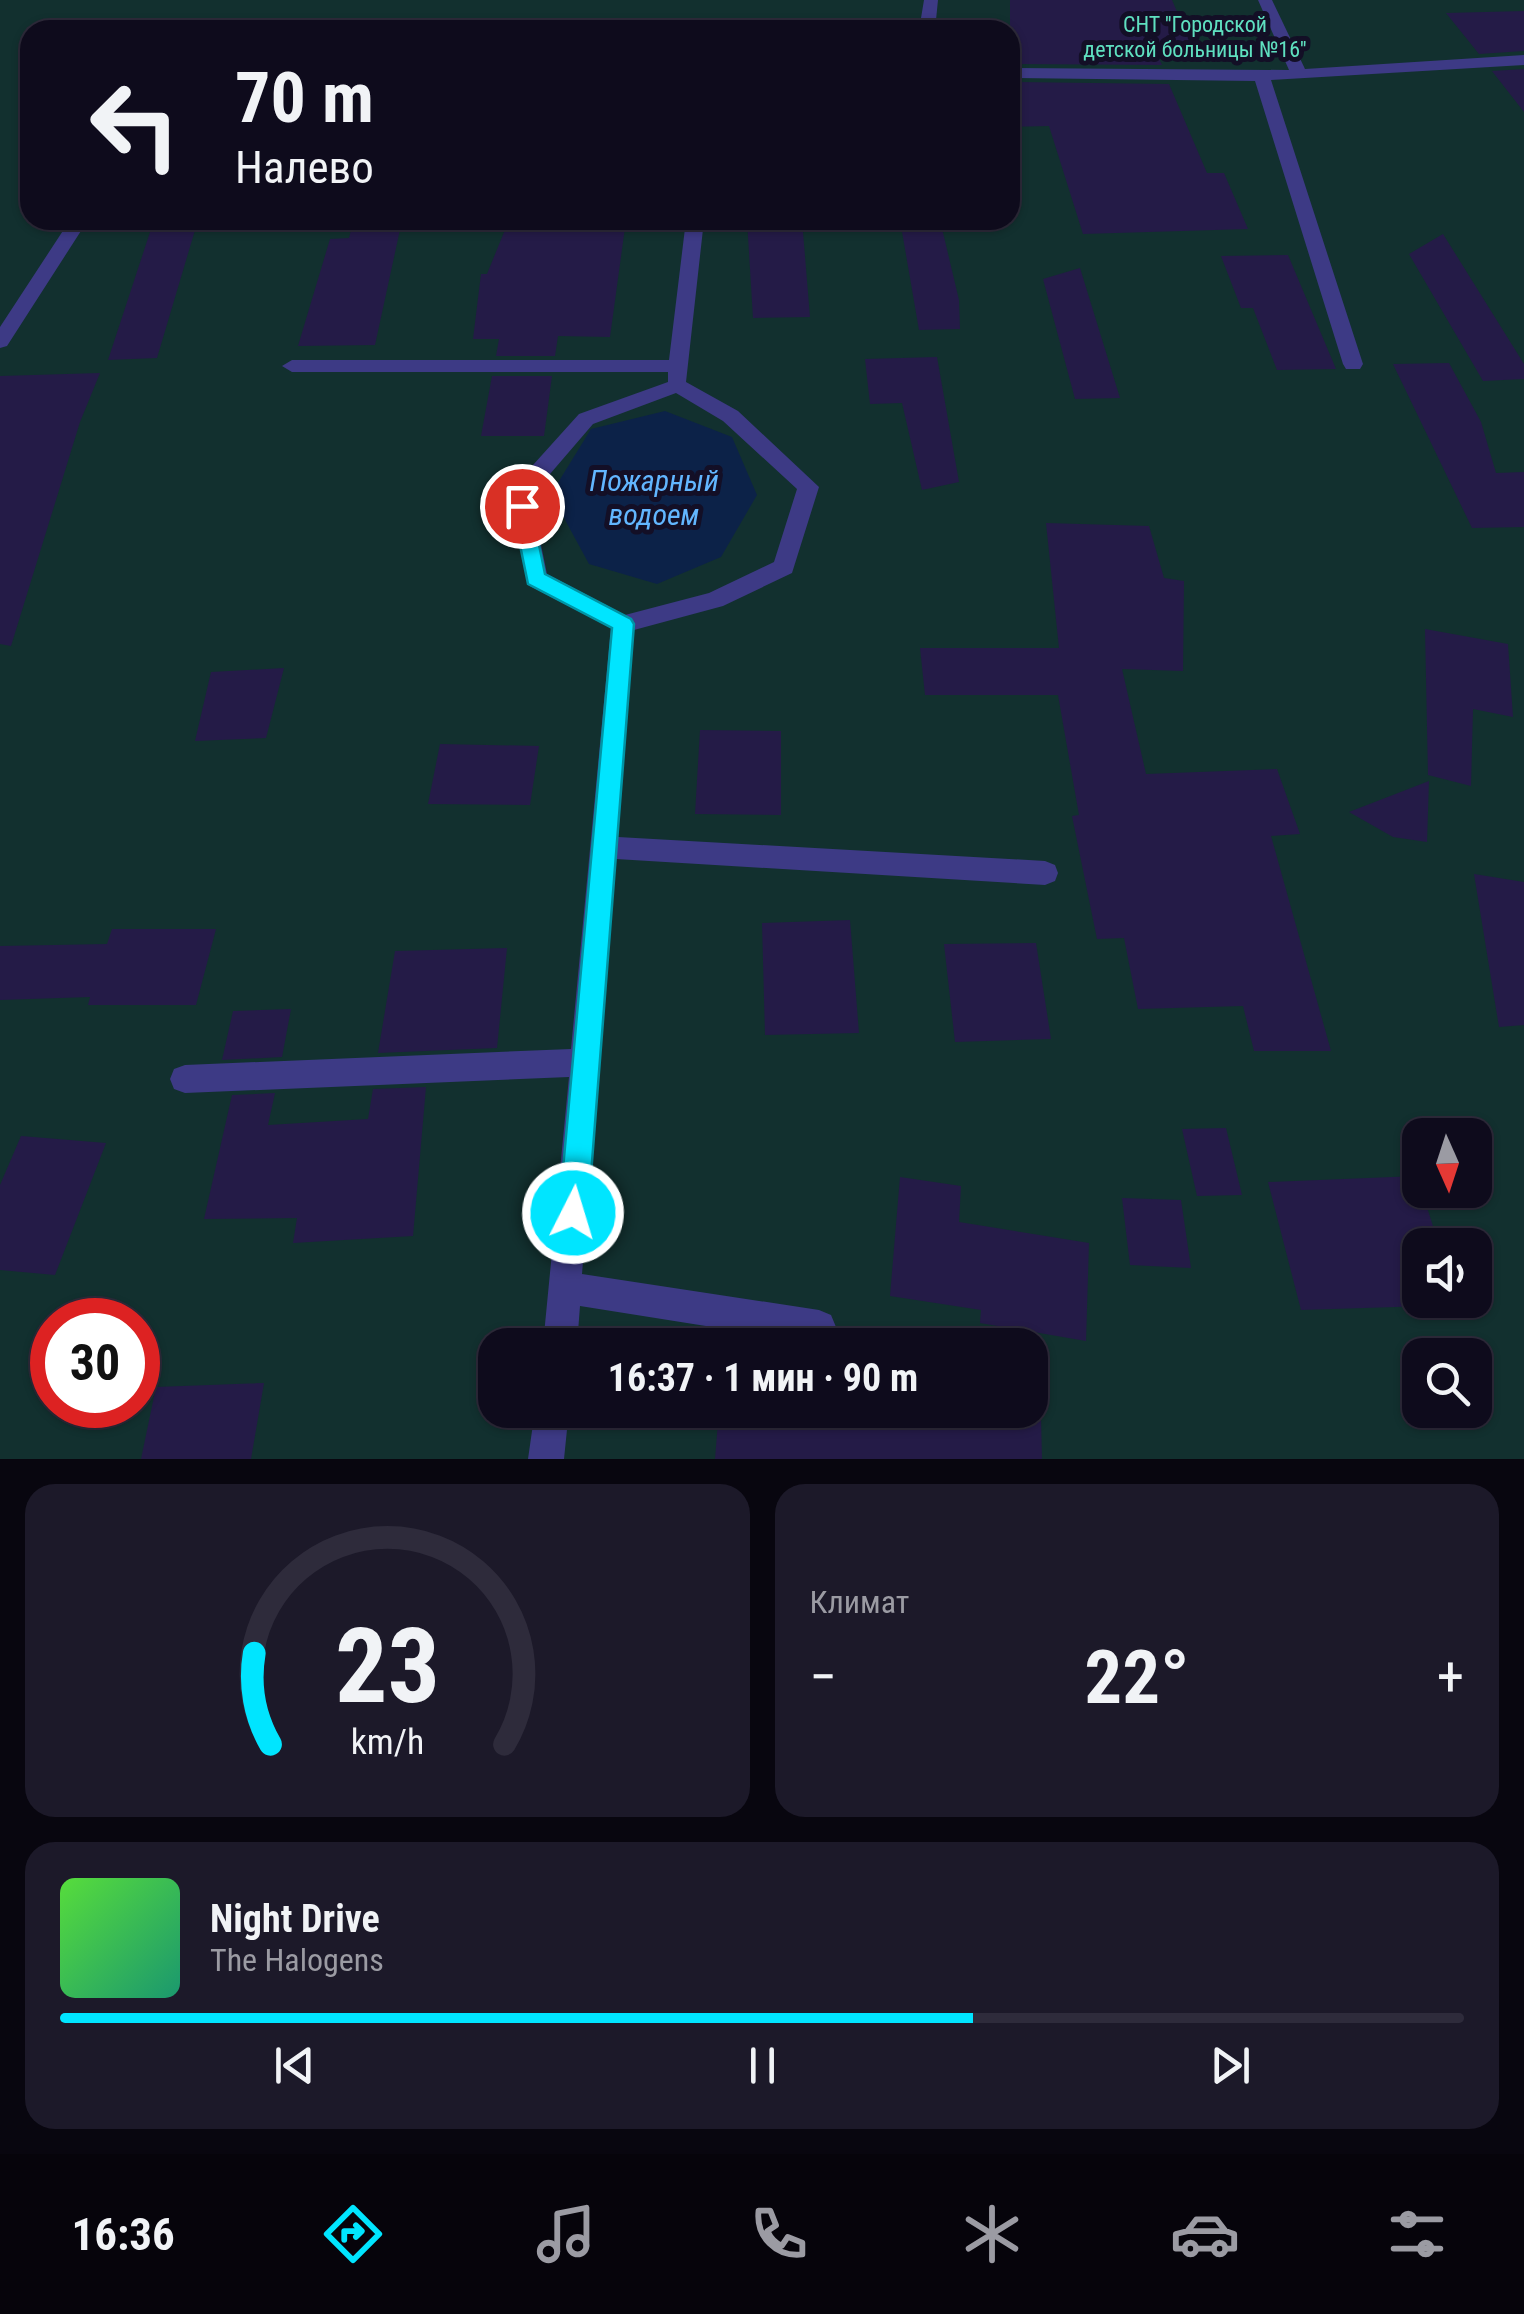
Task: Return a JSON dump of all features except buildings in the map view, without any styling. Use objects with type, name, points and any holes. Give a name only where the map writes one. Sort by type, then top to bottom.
[{"type":"street","points":[[1264,0],[1299,73]]},
{"type":"street","points":[[1020,73],[1262,76],[1524,60]]},
{"type":"street","points":[[1262,76],[1353,364]]},
{"type":"street","points":[[0,342],[73,230]]},
{"type":"street","points":[[678,376],[694,230]]},
{"type":"street","points":[[292,366],[678,376],[808,487],[784,567],[715,600],[623,624],[536,579],[522,506],[541,470],[586,419],[678,376]]},
{"type":"street","points":[[562,1328],[623,624]]},
{"type":"street","points":[[602,848],[1045,873]]},
{"type":"street","points":[[184,1079],[586,1062]]},
{"type":"street","points":[[567,1288],[818,1327]]},
{"type":"street","points":[[546,1459],[550,1428]]},
{"type":"green space","name":"СНТ ''Городской детской больницы №16''","points":[[0,0],[1524,0],[1524,1459],[0,1459]]},
{"type":"water","name":"Пожарный водоем","points":[[665,411],[732,437],[757,495],[721,557],[657,584],[589,564],[551,494],[591,429]]},
{"type":"route","points":[[522,506],[536,579],[623,624],[573,1213]]}]
